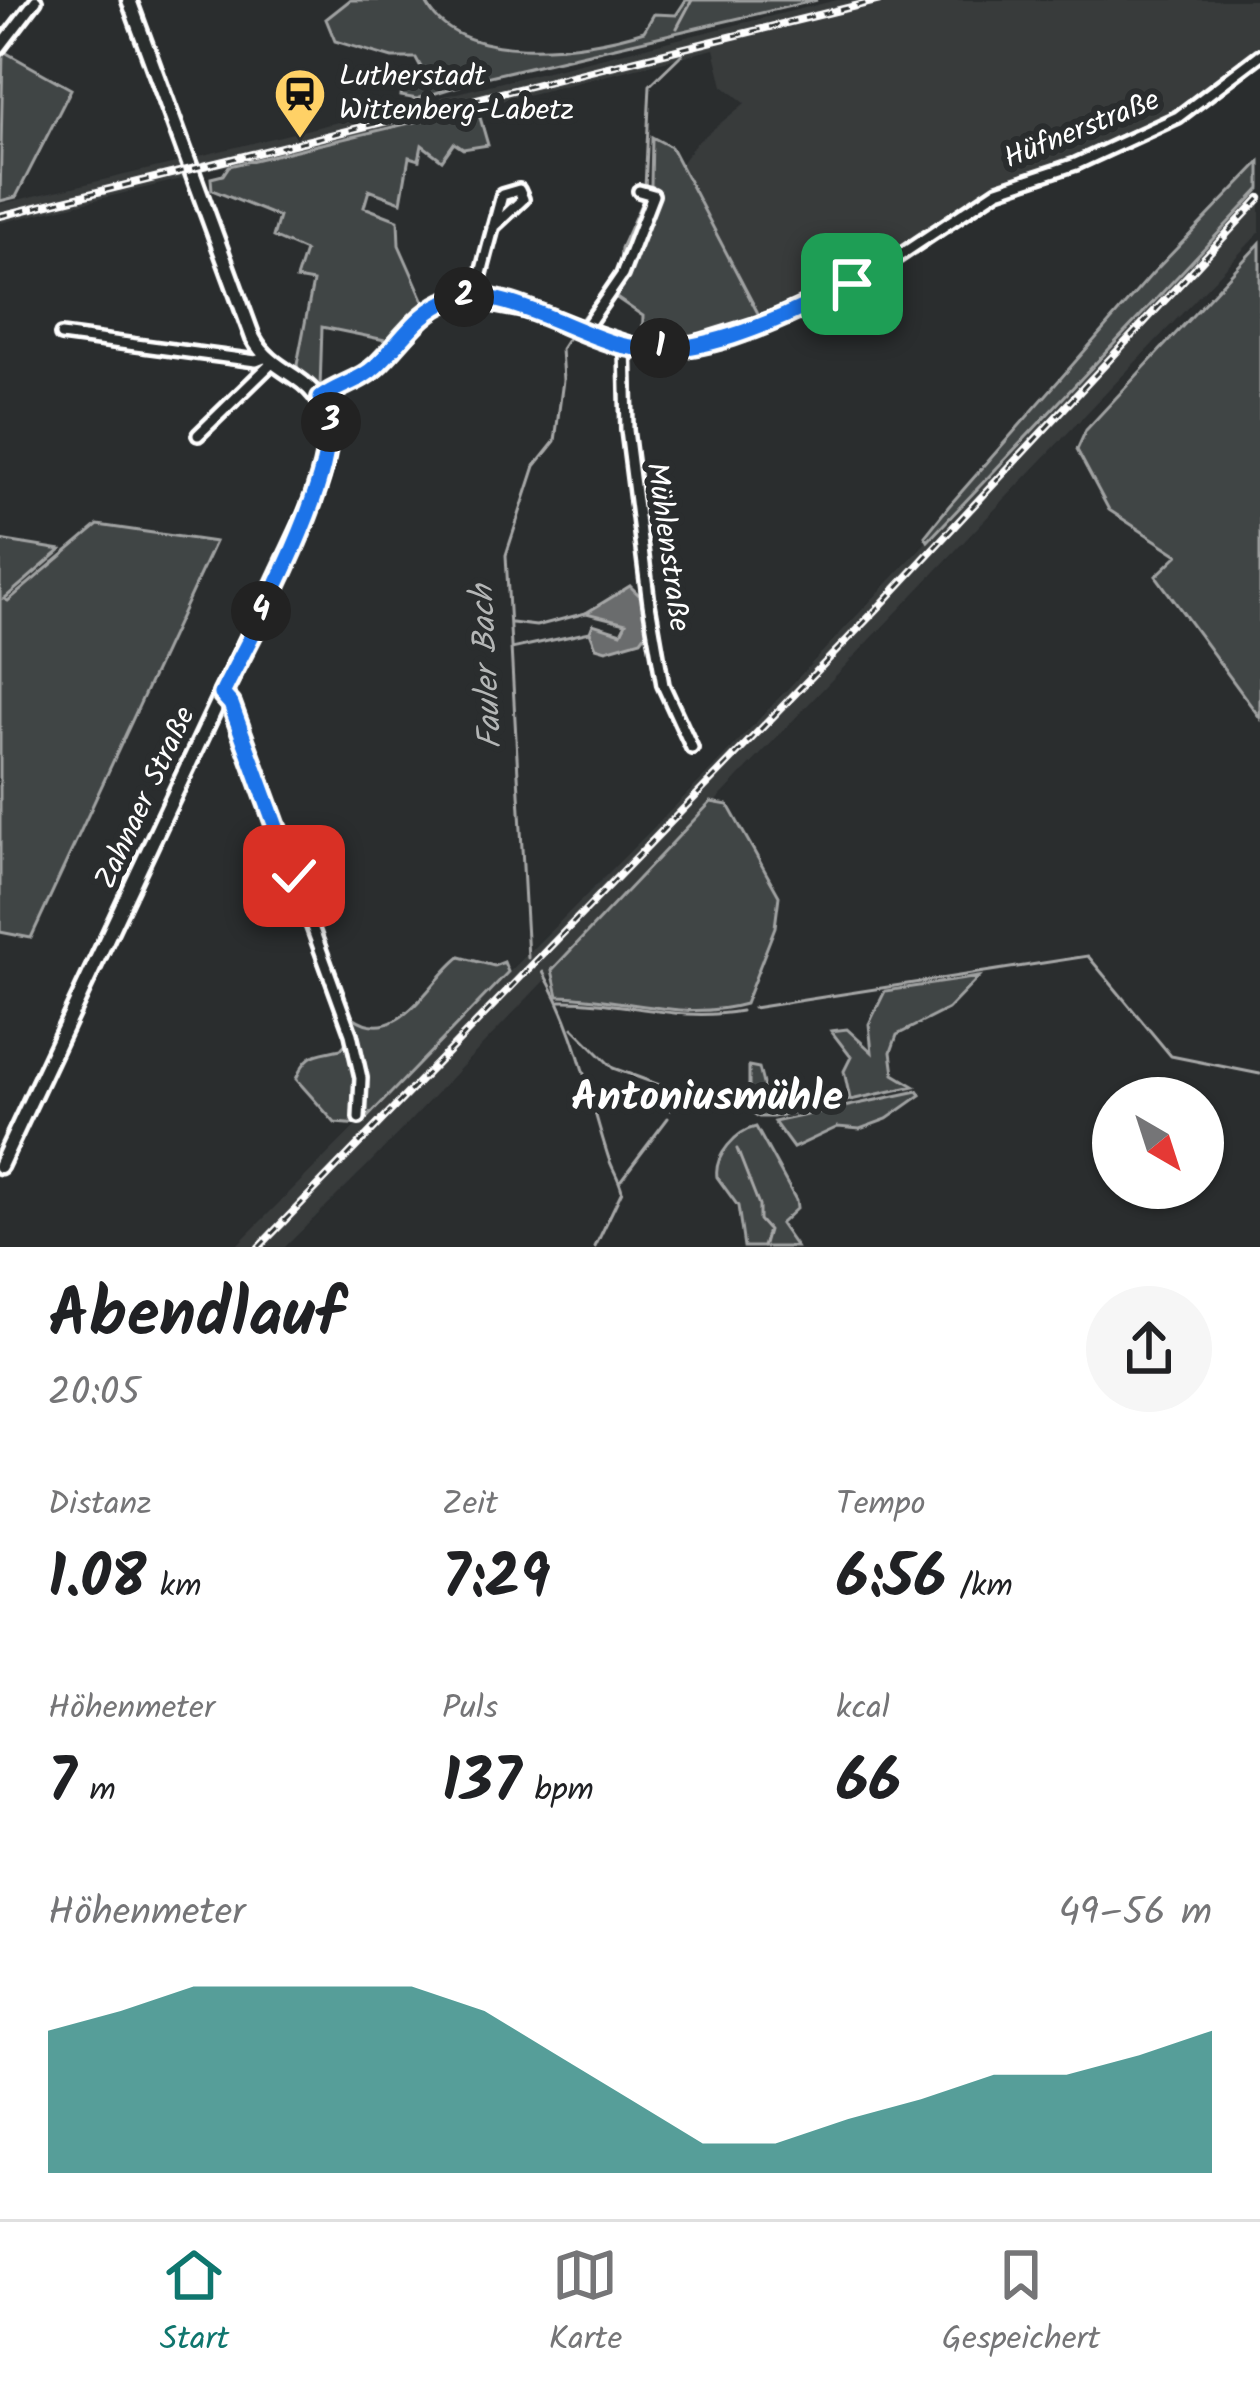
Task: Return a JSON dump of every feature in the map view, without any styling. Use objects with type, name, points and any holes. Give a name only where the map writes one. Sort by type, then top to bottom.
[{"type":"main road","points":[[129,0],[251,332],[270,360],[321,398]]},
{"type":"main road","name":"Zahnaer Straße","points":[[0,1166],[319,483],[331,426],[321,398]]},
{"type":"street","points":[[0,47],[36,0]]},
{"type":"street","name":"Hüfnerstraße","points":[[475,298],[569,324],[626,346],[690,344],[818,300],[913,249],[998,190],[1069,168],[1171,121],[1260,55]]},
{"type":"street","points":[[582,329],[622,275],[641,232],[653,195],[639,191]]},
{"type":"street","points":[[321,398],[376,367],[441,304],[475,298],[493,227]]},
{"type":"street","points":[[61,335],[270,360]]},
{"type":"street","name":"Mühlenstraße","points":[[626,346],[632,478],[649,604],[663,685],[692,748]]},
{"type":"street","points":[[198,436],[270,360]]},
{"type":"street","points":[[222,694],[231,704],[351,1034],[362,1078],[359,1118]]},
{"type":"shaded area","points":[[350,0],[425,0],[440,22],[463,36],[524,48],[590,44],[644,31],[654,14],[676,15],[686,0],[817,0],[490,76],[417,99],[401,96],[403,77],[422,69],[416,58],[392,58],[335,41],[326,19]]},
{"type":"shaded area","points":[[837,0],[1260,0],[1260,49],[1176,114],[1078,160],[1011,180],[886,261],[761,319],[680,165],[695,144],[745,103],[723,86],[714,49],[269,158],[200,171],[195,157]]},
{"type":"shaded area","points":[[3,51],[71,89],[16,197],[0,201]]},
{"type":"shaded area","points":[[477,107],[488,145],[463,149],[454,143],[442,160],[422,145],[419,160],[409,157],[401,202],[369,190],[364,207],[398,220],[399,245],[426,306],[395,342],[322,327],[320,389],[300,375],[297,365],[313,282],[296,279],[305,251],[273,237],[279,217],[212,190],[211,178],[223,175],[229,166]]},
{"type":"shaded area","points":[[652,137],[671,147],[761,319],[733,329],[642,342],[643,316],[612,295],[625,277],[657,189],[651,186]]},
{"type":"shaded area","points":[[180,162],[186,178],[0,223],[0,204]]},
{"type":"shaded area","points":[[1260,162],[1260,189],[928,541],[925,536],[949,506],[1152,274]]},
{"type":"shaded area","points":[[1260,189],[1260,232],[367,1166],[285,1247],[235,1247],[708,773]]},
{"type":"shaded area","points":[[1260,243],[1260,718],[1156,576],[1178,555],[1109,510],[1077,450],[1086,430]]},
{"type":"shaded area","points":[[98,525],[215,542],[31,938],[0,932],[0,540],[61,550],[4,599],[8,601]]},
{"type":"shaded area","points":[[630,586],[641,597],[649,629],[641,640],[606,650],[596,647],[590,632],[593,624],[621,633],[626,623],[586,613]]},
{"type":"shaded area","points":[[711,802],[728,805],[779,896],[775,927],[745,1004],[675,1010],[558,996],[552,970]]},
{"type":"shaded area","points":[[460,957],[494,966],[504,962],[508,972],[360,1125],[335,1123],[296,1079],[304,1063],[341,1049],[346,1043],[341,1024],[353,1017],[369,1025],[398,1018]]},
{"type":"shaded area","points":[[979,977],[948,1009],[897,1035],[891,1052],[894,1074],[914,1086],[773,1117],[759,1117],[749,1110],[749,1066],[759,1068],[766,1096],[777,1108],[850,1099],[844,1071],[851,1057],[831,1031],[847,1029],[872,1052],[869,1024],[885,991]]},
{"type":"shaded area","points":[[918,1091],[921,1095],[887,1119],[860,1129],[838,1127],[793,1148],[774,1122]]},
{"type":"shaded area","points":[[756,1127],[796,1200],[797,1208],[780,1224],[796,1247],[744,1247],[738,1206],[717,1177],[728,1146]]},
{"type":"waterway","name":"Fauler Bach","points":[[677,28],[692,0]]},
{"type":"waterway","name":"Fauler Bach","points":[[645,188],[650,85],[682,54]]},
{"type":"waterway","name":"Fauler Bach","points":[[580,321],[620,268],[621,248],[645,195]]},
{"type":"waterway","name":"Fauler Bach","points":[[528,958],[506,555],[535,466],[555,441],[563,380],[561,349],[574,329]]},
{"type":"waterway","points":[[512,623],[536,626],[586,613]]},
{"type":"waterway","points":[[511,649],[590,632]]},
{"type":"waterway","points":[[753,1008],[1088,956],[1171,1056],[1260,1074]]},
{"type":"waterway","name":"Fauler Bach","points":[[543,972],[573,1039],[622,1191],[595,1247]]},
{"type":"waterway","points":[[560,1001],[672,1013],[741,1011]]},
{"type":"waterway","points":[[573,1028],[613,1068],[673,1090],[671,1110]]},
{"type":"waterway","points":[[621,1180],[668,1118]]},
{"type":"waterway","points":[[737,1149],[759,1205],[759,1220],[768,1230],[763,1247]]},
{"type":"railway","points":[[0,216],[880,0]]},
{"type":"railway","points":[[259,1247],[878,608],[1260,198]]},
{"type":"place","name":"Lutherstadt Wittenberg-Labetz","points":[[300,140]]},
{"type":"district","name":"Antoniusmühle","points":[[707,1098]]},
{"type":"route","points":[[294,876],[231,704],[222,694],[319,483],[331,426],[321,398],[370,372],[428,314],[455,298],[475,298],[544,315],[619,345],[652,348],[743,330],[852,284]]}]
